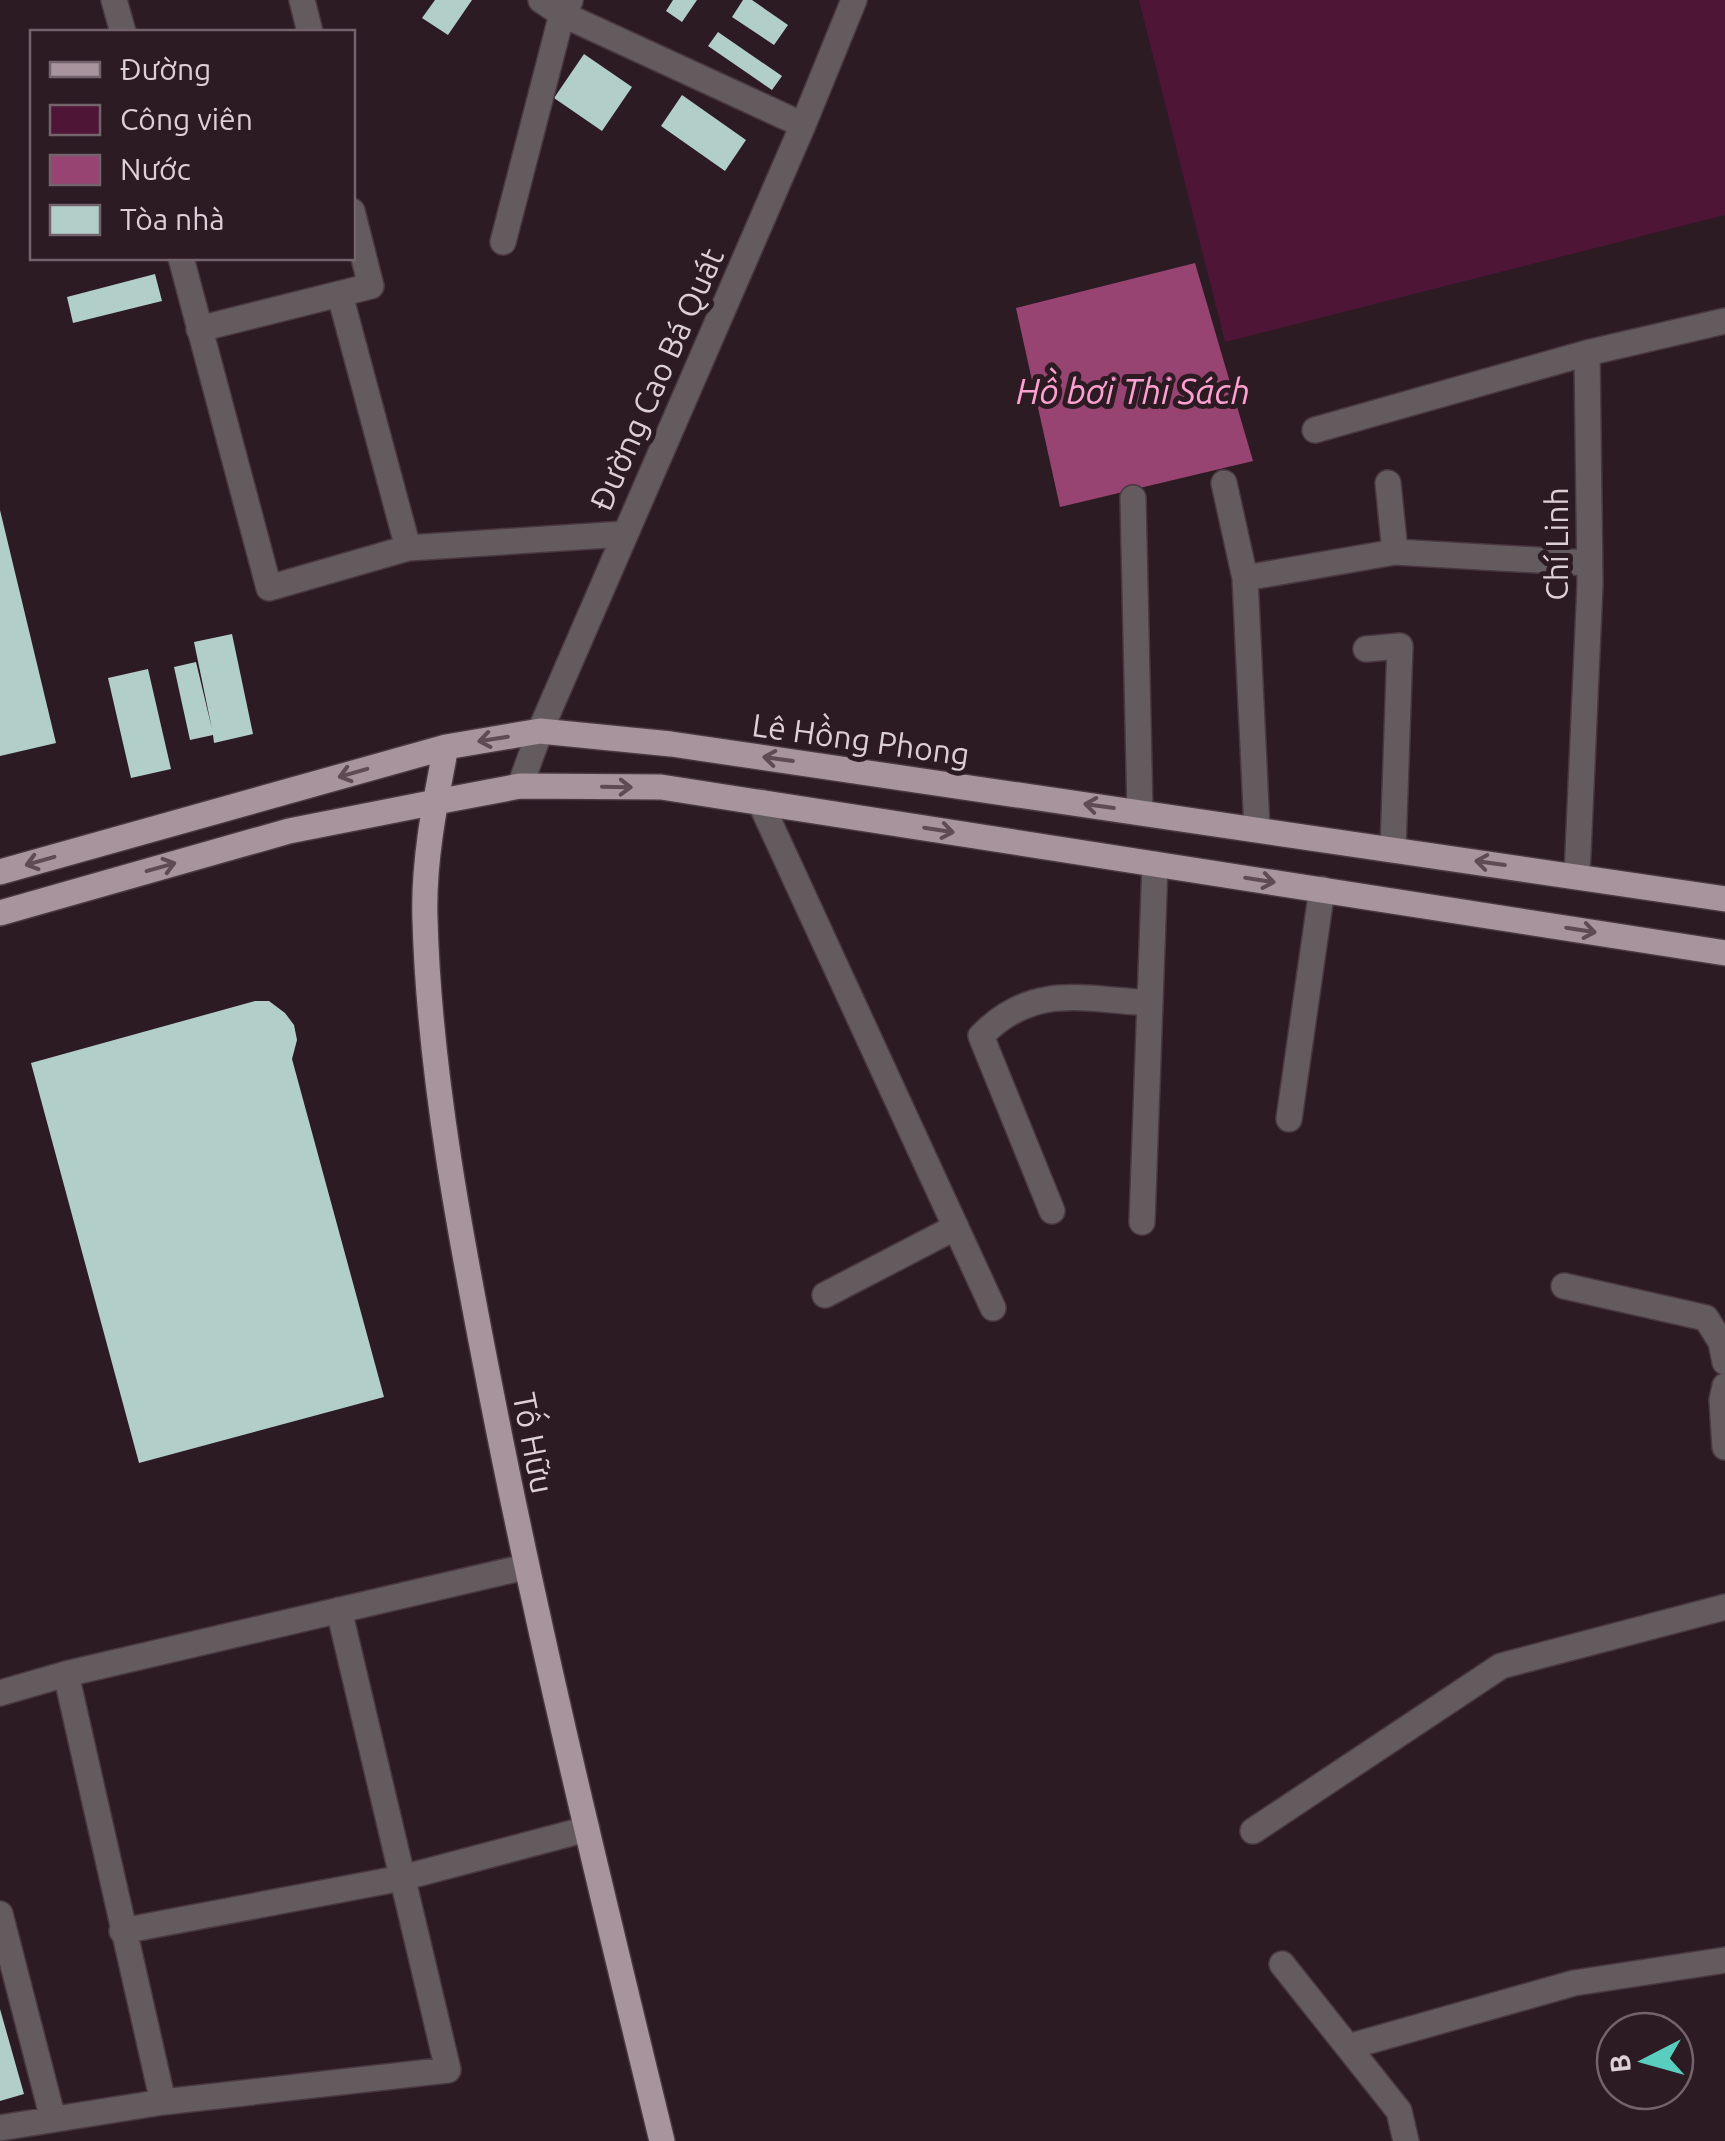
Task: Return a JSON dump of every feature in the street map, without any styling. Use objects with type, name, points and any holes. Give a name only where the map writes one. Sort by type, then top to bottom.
[{"type":"main road","name":"Lê Hồng Phong","points":[[0,872],[446,747],[540,731],[671,744],[1725,898]]},
{"type":"main road","name":"Tố Hữu","points":[[446,747],[436,802],[425,917],[438,1066],[468,1276],[526,1567],[662,2141]]},
{"type":"main road","points":[[0,913],[289,831],[436,802],[520,786],[661,787],[1725,953]]},
{"type":"street","points":[[114,0],[122,30]]},
{"type":"street","points":[[302,0],[310,30]]},
{"type":"street","name":"Đường Cao Bá Quát","points":[[520,786],[540,731],[854,0]]},
{"type":"street","points":[[502,242],[558,5],[803,125]]},
{"type":"street","points":[[199,328],[371,286],[355,223]]},
{"type":"street","points":[[182,260],[269,588],[408,548],[624,534]]},
{"type":"street","points":[[340,295],[408,548]]},
{"type":"street","points":[[1315,430],[1587,353],[1725,321]]},
{"type":"street","name":"Chí Linh","points":[[1576,876],[1589,563],[1587,353]]},
{"type":"street","points":[[1224,483],[1246,578],[1257,829]]},
{"type":"street","points":[[1388,483],[1395,552]]},
{"type":"street","points":[[1134,498],[1140,812]]},
{"type":"street","points":[[1246,578],[1395,552],[1589,563]]},
{"type":"street","points":[[1366,649],[1400,646],[1393,850]]},
{"type":"street","points":[[760,802],[993,1308]]},
{"type":"street","points":[[1142,1222],[1155,864]]},
{"type":"street","points":[[1289,1119],[1322,890]]},
{"type":"street","points":[[1052,1210],[981,1036],[1000,1017],[1048,997],[1150,1003]]},
{"type":"street","points":[[825,1295],[956,1227]]},
{"type":"street","points":[[1564,1286],[1706,1318],[1721,1342],[1725,1362]]},
{"type":"street","points":[[1725,1386],[1725,1447]]},
{"type":"street","points":[[0,1693],[66,1674],[526,1567]]},
{"type":"street","points":[[1253,1831],[1502,1666],[1725,1607]]},
{"type":"street","points":[[0,2128],[163,2102],[448,2070],[340,1610]]},
{"type":"street","points":[[66,1674],[163,2102]]},
{"type":"street","points":[[122,1930],[402,1878],[587,1829]]},
{"type":"street","points":[[0,1914],[53,2119]]},
{"type":"street","points":[[1348,2047],[1574,1983],[1725,1960]]},
{"type":"street","points":[[1282,1964],[1399,2111],[1406,2141]]},
{"type":"green space","points":[[1139,0],[1725,0],[1725,215],[1225,342]]},
{"type":"water","name":"Hồ bơi Thi Sách","points":[[1195,263],[1253,461],[1060,507],[1016,308]]},
{"type":"building","points":[[435,0],[472,0],[448,35],[422,18]]},
{"type":"building","points":[[673,0],[697,0],[682,22],[666,11]]},
{"type":"building","points":[[743,0],[752,0],[788,25],[774,45],[732,17]]},
{"type":"building","points":[[718,32],[782,76],[772,90],[708,46]]},
{"type":"building","points":[[584,54],[632,87],[602,131],[554,98]]},
{"type":"building","points":[[682,95],[746,140],[725,171],[661,126]]},
{"type":"building","points":[[155,274],[162,301],[73,323],[67,297]]},
{"type":"building","points":[[0,510],[56,743],[0,756]]},
{"type":"building","points":[[232,634],[253,734],[214,743],[213,735],[190,740],[174,667],[196,662],[212,729],[194,642]]},
{"type":"building","points":[[148,669],[171,769],[131,778],[108,678]]},
{"type":"building","points":[[255,1001],[269,1001],[294,1025],[297,1040],[292,1059],[384,1397],[139,1463],[31,1063]]},
{"type":"building","points":[[0,2009],[24,2094],[0,2101]]}]
